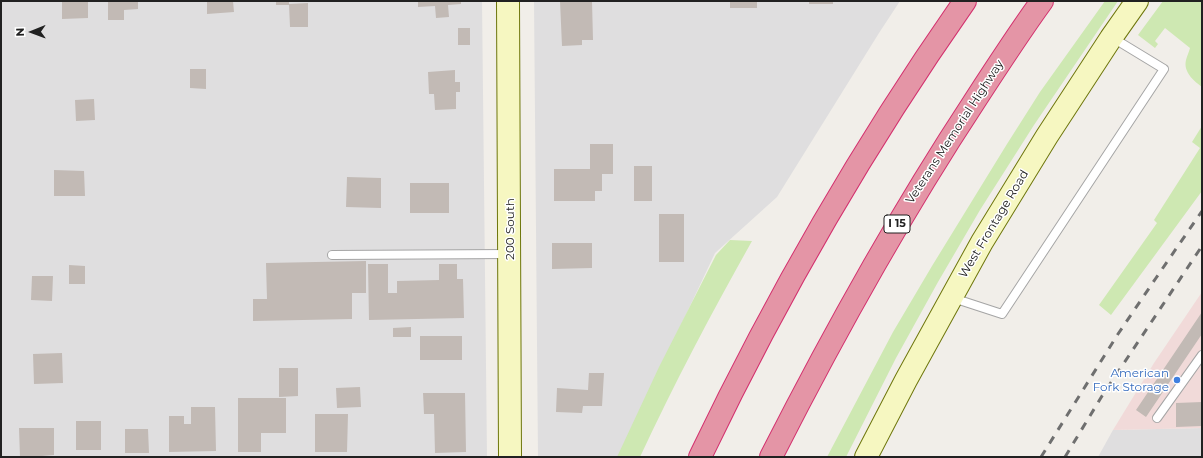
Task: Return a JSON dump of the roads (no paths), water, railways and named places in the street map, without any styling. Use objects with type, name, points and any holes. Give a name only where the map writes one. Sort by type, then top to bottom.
[{"type":"highway","points":[[700,457],[773,312],[837,200],[924,60],[965,1]]},
{"type":"highway","name":"Veterans Memorial Highway","points":[[771,457],[810,381],[895,227],[970,107],[1042,1]]},
{"type":"street","name":"200 South","points":[[508,1],[510,457]]},
{"type":"street","name":"West Frontage Road","points":[[866,457],[950,298],[982,242],[1111,38],[1137,1]]},
{"type":"lane","points":[[950,298],[1002,314],[1164,69],[1111,38]]},
{"type":"lane","points":[[332,255],[510,254]]},
{"type":"lane","points":[[1157,418],[1202,355]]},
{"type":"railway","points":[[1041,457],[1118,334],[1202,211]]},
{"type":"railway","points":[[1065,457],[1102,396],[1202,246]]},
{"type":"place","name":"American Fork Storage","points":[[1177,380]]}]
